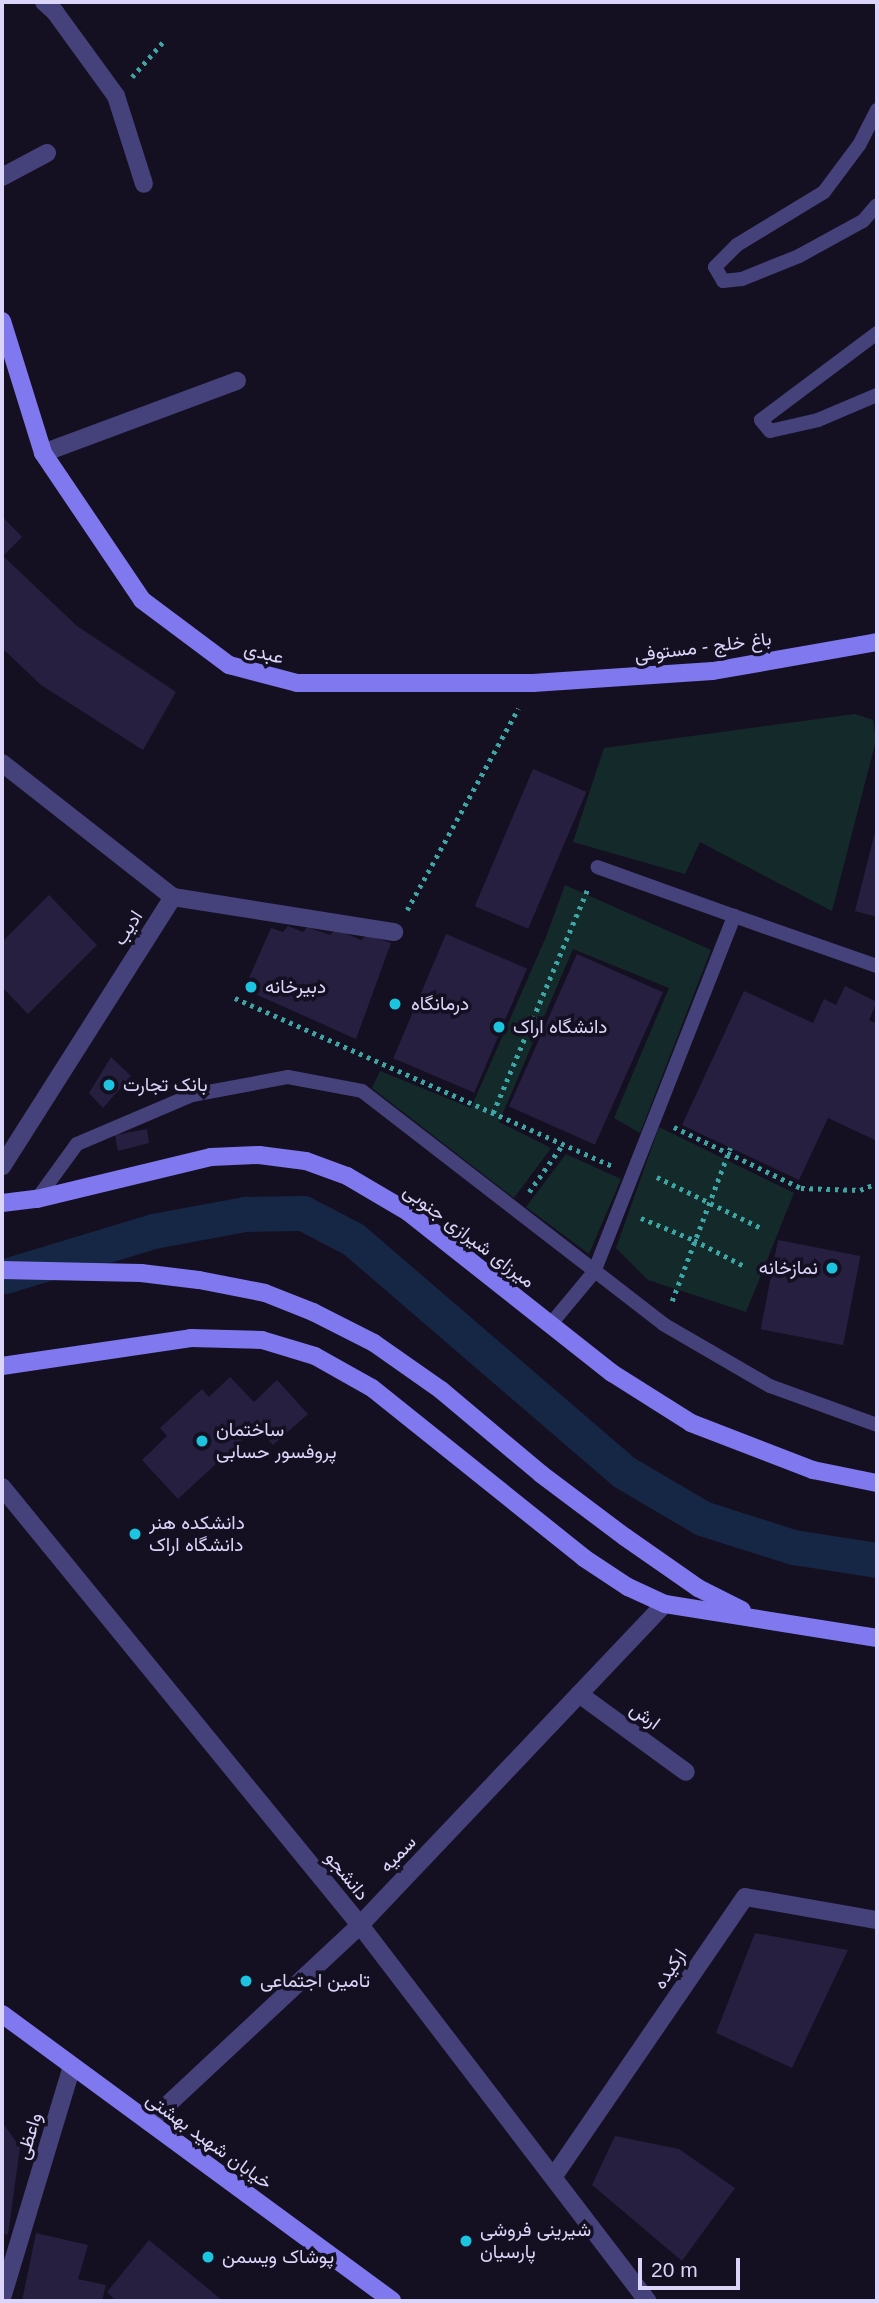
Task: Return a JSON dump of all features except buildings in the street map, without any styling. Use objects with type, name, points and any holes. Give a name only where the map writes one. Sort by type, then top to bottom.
[{"type":"main road","name":"عبدی","points":[[2,321],[43,453],[142,600],[229,665],[297,683],[533,683]]},
{"type":"main road","name":"باغ خلج - مستوفی","points":[[533,683],[713,671],[877,642]]},
{"type":"main road","name":"میرزای شیرازی جنوبی","points":[[2,1203],[37,1199],[211,1157],[259,1155],[306,1161],[347,1176],[408,1212],[612,1373],[691,1423],[813,1470],[877,1483]]},
{"type":"main road","points":[[2,1270],[141,1273],[199,1280],[265,1293],[313,1312],[374,1343],[440,1390],[541,1474],[625,1537],[698,1588],[758,1619]]},
{"type":"main road","points":[[2,1366],[191,1338],[262,1340],[316,1356],[372,1388],[584,1558],[628,1587],[665,1604],[877,1638]]},
{"type":"main road","name":"خیابان شهید بهشتی","points":[[2,2014],[392,2301]]},
{"type":"street","points":[[44,2],[55,12],[116,96],[144,184]]},
{"type":"street","points":[[2,177],[47,153]]},
{"type":"street","points":[[43,453],[237,381]]},
{"type":"street","points":[[2,763],[173,897],[394,932]]},
{"type":"street","name":"ادیب","points":[[2,1166],[173,897]]},
{"type":"street","name":"دانشجو","points":[[2,1487],[360,1925],[647,2301]]},
{"type":"street","name":"سمیه","points":[[149,2122],[360,1925],[665,1604]]},
{"type":"street","name":"ارش","points":[[579,1694],[686,1772]]},
{"type":"street","name":"ارکیده","points":[[554,2176],[745,1897],[877,1920]]},
{"type":"street","name":"واعظی","points":[[2,2298],[72,2066]]},
{"type":"lane","points":[[877,110],[859,145],[824,192],[737,245],[715,267],[723,281],[742,279],[799,257],[863,221],[877,205]]},
{"type":"lane","points":[[877,333],[761,419],[770,431],[818,420],[877,396]]},
{"type":"lane","points":[[597,867],[877,966]]},
{"type":"lane","points":[[550,1325],[594,1272],[734,916]]},
{"type":"lane","points":[[37,1199],[77,1144],[192,1095],[288,1077],[362,1091],[663,1324],[770,1386],[877,1425]]},
{"type":"path","points":[[116,96],[163,41]]},
{"type":"path","points":[[394,932],[509,727]]},
{"type":"path","points":[[493,1113],[597,867]]},
{"type":"path","points":[[235,998],[632,1175]]},
{"type":"path","points":[[654,1118],[729,1150],[801,1188],[860,1190],[877,1183]]},
{"type":"path","points":[[516,1211],[563,1144]]},
{"type":"path","points":[[676,1290],[729,1150]]},
{"type":"path","points":[[653,1175],[761,1228]]},
{"type":"path","points":[[641,1218],[694,1240],[746,1267]]},
{"type":"green space","points":[[855,714],[873,720],[876,740],[832,911],[700,842],[685,874],[573,842],[604,748]]},
{"type":"green space","points":[[565,885],[711,950],[640,1133],[614,1118],[669,988],[573,949],[499,1122],[551,1148],[514,1198],[372,1088],[380,1071],[471,1108],[546,937]]},
{"type":"green space","points":[[659,1127],[794,1193],[746,1312],[648,1280],[616,1248]]},
{"type":"green space","points":[[566,1154],[621,1179],[589,1254],[526,1207]]},
{"type":"waterway","points":[[5,1276],[153,1231],[245,1214],[303,1213],[353,1239],[624,1472],[702,1518],[793,1547],[877,1560]]},
{"type":"place","name":"دبیرخانه","points":[[251,987]]},
{"type":"place","name":"درمانگاه","points":[[395,1004]]},
{"type":"place","name":"دانشگاه اراک","points":[[499,1027]]},
{"type":"place","name":"بانک تجارت","points":[[109,1085]]},
{"type":"place","name":"نمازخانه","points":[[832,1268]]},
{"type":"place","name":"ساختمان پروفسور حسابی","points":[[202,1441]]},
{"type":"place","name":"دانشکده هنر دانشگاه اراک","points":[[135,1534]]},
{"type":"place","name":"تامین اجتماعی","points":[[246,1981]]},
{"type":"place","name":"شیرینی فروشی پارسیان","points":[[466,2241]]},
{"type":"place","name":"پوشاک ویسمن","points":[[208,2257]]}]
